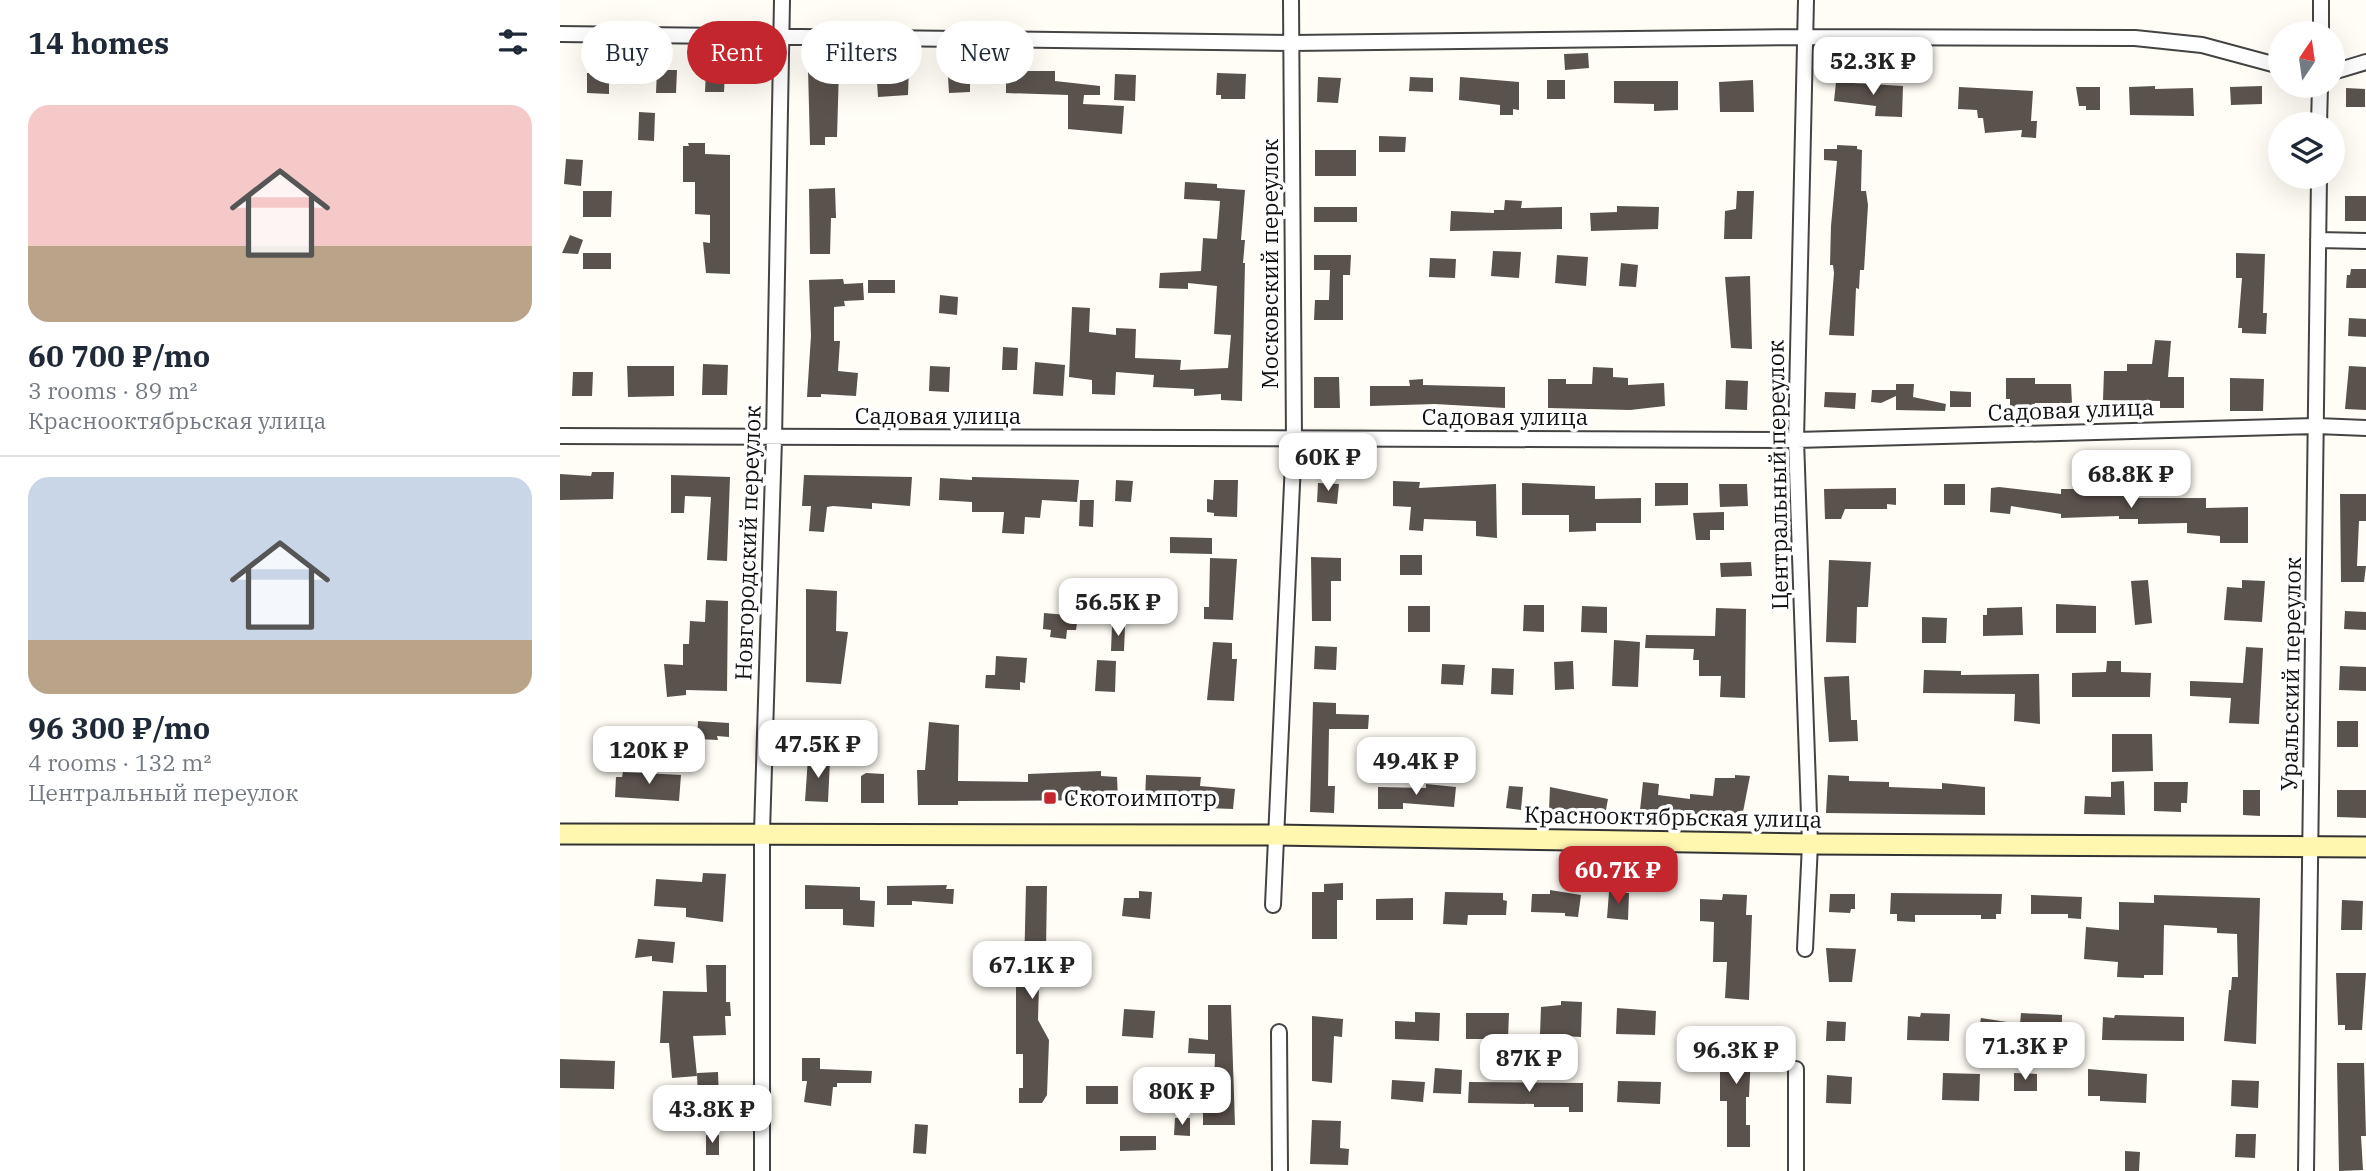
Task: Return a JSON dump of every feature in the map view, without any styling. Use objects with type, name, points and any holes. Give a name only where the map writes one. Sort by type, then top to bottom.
[{"type":"main road","name":"Краснооктябрьская улица","points":[[560,834],[762,832],[1275,835],[1811,845],[2366,847]]},
{"type":"street","name":"Новгородский переулок","points":[[782,0],[783,21]]},
{"type":"street","name":"Московский переулок","points":[[1273,905],[1294,440],[1291,0]]},
{"type":"street","name":"Центральный переулок","points":[[1805,949],[1811,845],[1796,440],[1806,0]]},
{"type":"street","points":[[2321,0],[2321,21]]},
{"type":"street","points":[[560,34],[687,36]]},
{"type":"street","points":[[787,37],[1292,43],[1805,37],[2135,38],[2202,45],[2268,63]]},
{"type":"street","points":[[2345,68],[2366,62]]},
{"type":"street","name":"Новгородский переулок","points":[[762,1171],[762,832],[782,84]]},
{"type":"street","name":"Уральский переулок","points":[[2306,1171],[2319,189]]},
{"type":"street","points":[[2318,240],[2366,241]]},
{"type":"street","name":"Садовая улица","points":[[560,436],[774,439],[1796,440],[2317,426],[2366,428]]},
{"type":"street","points":[[1279,1032],[1280,1171]]},
{"type":"street","points":[[1796,1069],[1796,1171]]},
{"type":"building","points":[[1588,53],[1589,68],[1565,70],[1564,54]]},
{"type":"building","points":[[673,70],[677,70],[676,93],[656,93],[656,84],[673,84]]},
{"type":"building","points":[[1034,71],[1055,71],[1055,81],[1100,86],[1100,95],[1084,95],[1083,104],[1124,106],[1122,134],[1068,129],[1068,95],[1006,93],[1006,84],[1034,84]]},
{"type":"building","points":[[1217,73],[1246,74],[1245,99],[1221,99],[1221,95],[1216,95]]},
{"type":"building","points":[[1115,74],[1136,75],[1135,101],[1114,100]]},
{"type":"building","points":[[1318,77],[1341,78],[1338,103],[1317,102]]},
{"type":"building","points":[[1410,77],[1433,78],[1433,92],[1409,91]]},
{"type":"building","points":[[1460,77],[1519,82],[1519,110],[1513,109],[1513,115],[1500,115],[1500,105],[1459,100]]},
{"type":"building","points":[[1547,80],[1565,80],[1565,99],[1547,99]]},
{"type":"building","points":[[1753,80],[1754,112],[1720,112],[1719,82]]},
{"type":"building","points":[[1614,81],[1678,81],[1678,110],[1654,111],[1654,104],[1614,103]]},
{"type":"building","points":[[1836,82],[1903,86],[1902,117],[1875,116],[1876,106],[1834,101]]},
{"type":"building","points":[[587,84],[609,84],[609,94],[587,93]]},
{"type":"building","points":[[705,84],[724,84],[724,92],[705,92]]},
{"type":"building","points":[[808,84],[839,84],[837,137],[825,137],[825,145],[810,145]]},
{"type":"building","points":[[877,84],[908,84],[908,95],[878,97]]},
{"type":"building","points":[[948,84],[970,84],[970,92],[949,93]]},
{"type":"building","points":[[2155,86],[2155,89],[2193,88],[2194,116],[2130,115],[2129,87]]},
{"type":"building","points":[[2262,86],[2262,104],[2231,105],[2230,87]]},
{"type":"building","points":[[1959,87],[2033,91],[2031,121],[2037,121],[2036,138],[2021,137],[2022,130],[1985,133],[1983,118],[1978,118],[1977,110],[1958,109]]},
{"type":"building","points":[[2076,87],[2100,87],[2100,110],[2086,110],[2086,106],[2079,106]]},
{"type":"building","points":[[2346,88],[2365,89],[2365,107],[2346,107]]},
{"type":"building","points":[[639,112],[655,113],[654,141],[638,140]]},
{"type":"building","points":[[1379,136],[1406,137],[1405,152],[1379,152]]},
{"type":"building","points":[[688,143],[705,143],[705,154],[730,155],[730,274],[706,273],[703,242],[710,243],[710,215],[695,214],[695,182],[683,182],[683,146],[689,146]]},
{"type":"building","points":[[1837,145],[1857,146],[1857,149],[1862,150],[1861,191],[1866,191],[1868,205],[1864,270],[1860,270],[1859,289],[1856,288],[1854,336],[1829,335],[1834,273],[1833,265],[1830,265],[1831,226],[1837,161],[1824,160],[1824,149],[1837,149]]},
{"type":"building","points":[[1315,150],[1356,150],[1356,176],[1315,176]]},
{"type":"building","points":[[566,159],[583,160],[581,186],[564,184]]},
{"type":"building","points":[[1185,182],[1217,184],[1217,188],[1245,190],[1241,240],[1245,240],[1242,401],[1221,400],[1221,394],[1194,396],[1194,389],[1153,387],[1154,375],[1116,372],[1115,395],[1092,394],[1092,380],[1069,377],[1072,307],[1090,308],[1089,332],[1116,335],[1116,328],[1136,329],[1135,358],[1181,360],[1180,370],[1228,368],[1231,335],[1214,334],[1217,286],[1188,283],[1188,289],[1159,288],[1160,273],[1201,271],[1203,238],[1217,239],[1220,201],[1184,199]]},
{"type":"building","points":[[835,188],[836,218],[831,218],[830,254],[810,254],[809,189]]},
{"type":"building","points":[[583,191],[612,191],[611,217],[583,217]]},
{"type":"building","points":[[1737,191],[1754,191],[1752,239],[1724,239],[1725,211],[1736,209]]},
{"type":"building","points":[[2345,196],[2366,196],[2366,221],[2345,221]]},
{"type":"building","points":[[1505,200],[1522,201],[1521,208],[1562,207],[1562,229],[1450,231],[1451,211],[1494,213],[1494,210],[1504,210]]},
{"type":"building","points":[[1617,206],[1659,207],[1658,229],[1591,231],[1590,213],[1617,212]]},
{"type":"building","points":[[1314,207],[1357,207],[1357,222],[1314,222]]},
{"type":"building","points":[[570,235],[583,240],[578,254],[562,253]]},
{"type":"building","points":[[1493,251],[1521,252],[1519,278],[1491,276]]},
{"type":"building","points":[[583,253],[611,253],[611,269],[583,269]]},
{"type":"building","points":[[2236,253],[2265,254],[2263,313],[2267,313],[2266,334],[2242,333],[2242,328],[2238,328],[2242,278],[2236,278]]},
{"type":"building","points":[[1314,255],[1351,255],[1350,275],[1343,275],[1343,320],[1314,320],[1315,300],[1329,300],[1330,270],[1314,270]]},
{"type":"building","points":[[1557,255],[1588,257],[1586,286],[1555,283]]},
{"type":"building","points":[[1430,258],[1456,259],[1455,278],[1429,277]]},
{"type":"building","points":[[1621,263],[1638,265],[1636,287],[1619,286]]},
{"type":"building","points":[[2351,269],[2366,269],[2366,288],[2346,288],[2347,275],[2350,275]]},
{"type":"building","points":[[1750,276],[1752,349],[1731,348],[1725,277]]},
{"type":"building","points":[[843,279],[844,284],[863,283],[864,300],[844,301],[845,306],[834,307],[834,341],[840,341],[838,371],[858,373],[856,396],[821,394],[821,397],[807,397],[811,336],[809,280]]},
{"type":"building","points":[[868,280],[895,280],[895,293],[868,293]]},
{"type":"building","points":[[940,295],[958,297],[957,315],[939,313]]},
{"type":"building","points":[[2349,318],[2366,319],[2366,337],[2348,336]]},
{"type":"building","points":[[2155,340],[2171,341],[2168,377],[2184,377],[2184,408],[2160,408],[2160,401],[2103,400],[2104,371],[2127,371],[2127,364],[2152,364]]},
{"type":"building","points":[[1003,347],[1018,348],[1017,370],[1002,370]]},
{"type":"building","points":[[1035,362],[1065,365],[1063,396],[1033,394]]},
{"type":"building","points":[[703,364],[728,365],[727,395],[702,395]]},
{"type":"building","points":[[627,366],[674,366],[674,396],[628,397]]},
{"type":"building","points":[[930,366],[950,367],[949,392],[929,391]]},
{"type":"building","points":[[2349,366],[2366,367],[2366,410],[2345,409]]},
{"type":"building","points":[[1593,367],[1613,368],[1613,377],[1628,378],[1628,385],[1664,383],[1665,406],[1630,410],[1548,408],[1548,379],[1566,379],[1566,384],[1592,384]]},
{"type":"building","points":[[573,372],[593,372],[592,396],[572,396]]},
{"type":"building","points":[[1314,377],[1339,377],[1340,408],[1314,408]]},
{"type":"building","points":[[2006,378],[2035,378],[2035,384],[2071,384],[2072,403],[2035,403],[2035,408],[2010,408],[2010,399],[2006,399]]},
{"type":"building","points":[[2230,378],[2264,379],[2263,411],[2230,411]]},
{"type":"building","points":[[1423,379],[1423,385],[1505,387],[1505,408],[1435,404],[1370,406],[1370,386],[1410,386],[1409,380]]},
{"type":"building","points":[[1726,380],[1748,381],[1747,410],[1725,409]]},
{"type":"building","points":[[1896,384],[1914,384],[1913,397],[1946,404],[1945,411],[1896,410],[1896,396],[1881,403],[1871,402],[1872,390],[1896,390]]},
{"type":"building","points":[[1950,391],[1971,392],[1971,407],[1950,407]]},
{"type":"building","points":[[1825,392],[1856,393],[1855,409],[1824,407]]},
{"type":"building","points":[[592,472],[614,472],[613,499],[560,500],[560,474],[591,476]]},
{"type":"building","points":[[671,475],[730,477],[727,561],[707,560],[711,497],[685,496],[684,513],[671,513]]},
{"type":"building","points":[[804,475],[912,477],[910,506],[872,503],[872,509],[827,507],[824,532],[809,531],[811,506],[802,506]]},
{"type":"building","points":[[972,477],[1079,480],[1077,502],[1042,500],[1040,518],[1025,517],[1024,534],[1002,533],[1004,512],[972,512],[972,502],[939,500],[940,478],[972,480]]},
{"type":"building","points":[[1116,480],[1133,481],[1131,502],[1115,501]]},
{"type":"building","points":[[1214,480],[1238,480],[1237,517],[1214,516],[1214,513],[1207,512],[1207,499],[1213,500]]},
{"type":"building","points":[[1393,481],[1420,482],[1419,488],[1496,484],[1497,538],[1476,536],[1476,521],[1424,519],[1423,531],[1409,530],[1411,507],[1393,506]]},
{"type":"building","points":[[1318,483],[1339,484],[1337,504],[1317,502]]},
{"type":"building","points":[[1522,483],[1595,486],[1595,499],[1641,498],[1641,523],[1596,523],[1596,531],[1569,532],[1569,515],[1522,515]]},
{"type":"building","points":[[1655,483],[1688,483],[1688,505],[1655,506]]},
{"type":"building","points":[[1719,484],[1747,484],[1748,506],[1720,507]]},
{"type":"building","points":[[1944,484],[1965,484],[1965,505],[1944,505]]},
{"type":"building","points":[[1896,488],[1896,505],[1887,504],[1887,509],[1845,509],[1841,519],[1825,519],[1824,489]]},
{"type":"building","points":[[1991,488],[2061,494],[2061,489],[2134,493],[2134,498],[2206,498],[2206,508],[2248,507],[2248,543],[2220,543],[2220,536],[2187,533],[2187,523],[2138,524],[2138,519],[2119,519],[2119,516],[2061,518],[2061,514],[2011,506],[2010,514],[1990,512]]},
{"type":"building","points":[[2340,494],[2366,494],[2366,521],[2359,521],[2357,566],[2366,566],[2364,582],[2341,582]]},
{"type":"building","points":[[1080,500],[1094,500],[1093,527],[1079,526]]},
{"type":"building","points":[[1724,512],[1724,530],[1710,530],[1710,540],[1696,540],[1693,513]]},
{"type":"building","points":[[1170,537],[1212,538],[1212,554],[1170,553]]},
{"type":"building","points":[[1400,555],[1422,555],[1422,575],[1400,575]]},
{"type":"building","points":[[1311,557],[1341,558],[1341,581],[1331,581],[1331,621],[1312,621]]},
{"type":"building","points":[[1210,558],[1237,559],[1233,620],[1204,619],[1204,607],[1209,607]]},
{"type":"building","points":[[1829,560],[1871,562],[1868,607],[1857,607],[1856,643],[1826,642]]},
{"type":"building","points":[[1751,562],[1752,576],[1721,577],[1720,563]]},
{"type":"building","points":[[2148,580],[2152,623],[2135,625],[2131,581]]},
{"type":"building","points":[[2242,580],[2265,581],[2262,622],[2224,620],[2227,587],[2242,588]]},
{"type":"building","points":[[806,589],[837,591],[836,631],[848,632],[841,684],[806,682]]},
{"type":"building","points":[[706,600],[728,601],[727,691],[686,690],[686,695],[667,697],[664,664],[683,665],[683,644],[689,644],[690,621],[705,622]]},
{"type":"building","points":[[2056,604],[2096,606],[2096,633],[2056,633]]},
{"type":"building","points":[[1524,605],[1544,605],[1544,632],[1523,631]]},
{"type":"building","points":[[1408,606],[1430,606],[1430,632],[1408,632]]},
{"type":"building","points":[[1582,606],[1607,607],[1607,633],[1581,632]]},
{"type":"building","points":[[2022,607],[2023,635],[1983,636],[1983,615],[1987,615],[1987,608]]},
{"type":"building","points":[[1716,608],[1746,609],[1745,698],[1720,697],[1721,676],[1699,676],[1699,660],[1693,660],[1694,649],[1645,648],[1646,635],[1715,636]]},
{"type":"building","points":[[2345,611],[2366,612],[2366,630],[2344,629]]},
{"type":"building","points":[[1044,613],[1078,616],[1076,630],[1067,630],[1066,639],[1050,637],[1051,630],[1043,629]]},
{"type":"building","points":[[1922,617],[1947,618],[1946,643],[1922,643]]},
{"type":"building","points":[[1112,626],[1125,626],[1124,651],[1111,651]]},
{"type":"building","points":[[1614,640],[1640,642],[1638,687],[1612,686]]},
{"type":"building","points":[[1213,642],[1232,643],[1232,659],[1237,659],[1234,701],[1207,700]]},
{"type":"building","points":[[1315,646],[1337,647],[1336,670],[1314,669]]},
{"type":"building","points":[[2246,647],[2263,648],[2259,724],[2229,723],[2231,698],[2190,696],[2190,681],[2243,683]]},
{"type":"building","points":[[996,656],[1027,658],[1025,683],[1020,682],[1020,690],[985,688],[986,675],[995,675]]},
{"type":"building","points":[[1097,660],[1116,661],[1115,692],[1095,691]]},
{"type":"building","points":[[1573,661],[1574,689],[1555,690],[1554,662]]},
{"type":"building","points":[[2107,661],[2121,661],[2121,672],[2151,673],[2150,697],[2072,697],[2072,673],[2106,672]]},
{"type":"building","points":[[1442,664],[1465,665],[1463,685],[1441,684]]},
{"type":"building","points":[[2340,666],[2366,667],[2366,691],[2339,690]]},
{"type":"building","points":[[1492,668],[1514,669],[1513,695],[1491,694]]},
{"type":"building","points":[[1924,670],[1961,671],[1961,675],[2039,674],[2040,724],[2014,721],[2015,694],[1923,693]]},
{"type":"building","points":[[1849,676],[1851,720],[1857,720],[1858,741],[1829,742],[1824,677]]},
{"type":"building","points":[[1313,702],[1336,703],[1336,714],[1369,715],[1368,729],[1329,729],[1328,786],[1335,786],[1334,813],[1310,812]]},
{"type":"building","points":[[698,721],[729,723],[729,737],[717,736],[718,740],[697,739]]},
{"type":"building","points":[[2337,721],[2358,721],[2358,747],[2337,747]]},
{"type":"building","points":[[929,722],[959,725],[958,781],[1028,782],[1028,774],[1101,771],[1101,776],[1117,777],[1118,800],[958,801],[958,805],[918,805],[917,770],[925,770]]},
{"type":"building","points":[[2112,734],[2152,734],[2153,771],[2112,772]]},
{"type":"building","points":[[808,758],[830,760],[828,802],[805,801]]},
{"type":"building","points":[[623,772],[681,775],[679,801],[615,797],[616,777],[622,777]]},
{"type":"building","points":[[866,773],[884,774],[884,803],[861,803],[861,776]]},
{"type":"building","points":[[1146,775],[1201,777],[1200,786],[1235,789],[1233,809],[1181,807],[1181,803],[1145,800]]},
{"type":"building","points":[[1735,775],[1750,776],[1742,817],[1640,810],[1643,782],[1659,784],[1658,795],[1690,799],[1690,794],[1713,796],[1715,778],[1735,778]]},
{"type":"building","points":[[1828,775],[1849,776],[1849,781],[1889,782],[1889,787],[1942,789],[1942,783],[1985,787],[1985,815],[1826,813]]},
{"type":"building","points":[[2124,781],[2125,815],[2084,814],[2085,796],[2111,797],[2111,782]]},
{"type":"building","points":[[2154,782],[2188,782],[2187,803],[2181,803],[2181,812],[2154,811]]},
{"type":"building","points":[[1426,784],[1456,787],[1454,807],[1403,803],[1403,809],[1378,809],[1378,787],[1426,788]]},
{"type":"building","points":[[1509,786],[1523,787],[1521,810],[1506,808]]},
{"type":"building","points":[[1550,787],[1608,799],[1605,815],[1563,809],[1549,810]]},
{"type":"building","points":[[2243,790],[2260,790],[2260,816],[2243,815]]},
{"type":"building","points":[[2337,790],[2366,790],[2366,818],[2337,817]]},
{"type":"building","points":[[703,873],[726,874],[723,922],[686,917],[686,908],[654,906],[656,879],[702,882]]},
{"type":"building","points":[[1343,883],[1343,900],[1337,900],[1337,939],[1312,939],[1312,892],[1324,892],[1324,884]]},
{"type":"building","points":[[805,885],[860,887],[860,900],[875,901],[874,927],[843,925],[843,909],[805,909]]},
{"type":"building","points":[[947,885],[946,889],[954,889],[953,904],[912,901],[912,905],[887,905],[887,886]]},
{"type":"building","points":[[1026,886],[1047,886],[1046,951],[1040,951],[1038,1020],[1049,1040],[1047,1095],[1042,1103],[1019,1103],[1019,1088],[1023,1088],[1023,1054],[1016,1054],[1016,971],[1024,971]]},
{"type":"building","points":[[1550,890],[1581,895],[1578,917],[1565,916],[1565,913],[1531,912],[1532,894],[1550,894]]},
{"type":"building","points":[[1139,891],[1152,892],[1150,919],[1122,916],[1124,898],[1139,898]]},
{"type":"building","points":[[1445,892],[1503,893],[1503,900],[1507,901],[1506,915],[1468,915],[1467,925],[1443,924]]},
{"type":"building","points":[[1609,892],[1629,893],[1628,920],[1607,918]]},
{"type":"building","points":[[1891,893],[2002,894],[2001,914],[1996,914],[1996,919],[1981,919],[1981,915],[1915,915],[1915,922],[1897,921],[1897,914],[1890,914]]},
{"type":"building","points":[[1723,894],[1747,895],[1746,915],[1752,915],[1749,1000],[1725,998],[1727,962],[1713,962],[1714,922],[1700,921],[1700,899],[1722,900]]},
{"type":"building","points":[[1830,894],[1855,894],[1855,909],[1851,909],[1850,913],[1829,912]]},
{"type":"building","points":[[2031,895],[2082,897],[2081,919],[2068,918],[2068,914],[2031,914]]},
{"type":"building","points":[[2154,895],[2260,898],[2256,1044],[2224,1041],[2229,990],[2232,977],[2238,977],[2237,934],[2217,933],[2217,928],[2164,925],[2163,975],[2144,975],[2144,978],[2117,977],[2118,962],[2084,959],[2086,927],[2119,930],[2119,902],[2154,903]]},
{"type":"building","points":[[1413,898],[1413,920],[1376,920],[1376,899]]},
{"type":"building","points":[[2342,900],[2363,901],[2362,930],[2341,930]]},
{"type":"building","points":[[638,939],[675,942],[673,963],[652,961],[652,956],[635,958]]},
{"type":"building","points":[[1826,948],[1856,949],[1852,982],[1829,982]]},
{"type":"building","points":[[706,965],[726,965],[726,1002],[730,1002],[731,1016],[725,1016],[726,1035],[693,1036],[697,1076],[672,1078],[669,1043],[660,1043],[663,991],[707,992]]},
{"type":"building","points":[[2336,973],[2366,973],[2362,1030],[2345,1030],[2345,1025],[2338,1025]]},
{"type":"building","points":[[1561,1001],[1582,1002],[1581,1037],[1540,1035],[1541,1007],[1561,1005]]},
{"type":"building","points":[[1208,1005],[1231,1005],[1235,1125],[1203,1125],[1203,1092],[1214,1092],[1215,1054],[1188,1053],[1189,1038],[1208,1040]]},
{"type":"building","points":[[1617,1008],[1656,1011],[1655,1035],[1616,1034]]},
{"type":"building","points":[[1124,1009],[1155,1011],[1153,1038],[1122,1036]]},
{"type":"building","points":[[1415,1012],[1440,1013],[1439,1041],[1395,1039],[1395,1021],[1415,1022]]},
{"type":"building","points":[[1466,1013],[1509,1013],[1508,1039],[1466,1039]]},
{"type":"building","points":[[1921,1013],[1950,1014],[1949,1041],[1907,1040],[1908,1016],[1920,1017]]},
{"type":"building","points":[[2021,1013],[2062,1015],[2062,1041],[1978,1035],[1981,1018],[2020,1024]]},
{"type":"building","points":[[2115,1015],[2184,1017],[2184,1041],[2102,1040],[2103,1017],[2114,1018]]},
{"type":"building","points":[[1312,1016],[1343,1019],[1342,1037],[1334,1036],[1332,1083],[1312,1081]]},
{"type":"building","points":[[1827,1021],[1846,1022],[1845,1041],[1826,1041]]},
{"type":"building","points":[[1728,1030],[1752,1031],[1749,1097],[1746,1097],[1746,1125],[1750,1125],[1750,1147],[1727,1147],[1727,1101],[1720,1101],[1720,1048],[1727,1047]]},
{"type":"building","points":[[802,1058],[820,1058],[820,1069],[872,1071],[871,1083],[837,1083],[837,1087],[833,1087],[831,1106],[804,1102],[807,1081],[802,1081]]},
{"type":"building","points":[[560,1059],[615,1061],[614,1089],[560,1088]]},
{"type":"building","points":[[2337,1063],[2364,1063],[2366,1136],[2361,1136],[2363,1170],[2339,1171]]},
{"type":"building","points":[[1435,1068],[1462,1070],[1461,1094],[1433,1093]]},
{"type":"building","points":[[2088,1069],[2147,1074],[2146,1103],[2100,1101],[2100,1096],[2088,1096]]},
{"type":"building","points":[[718,1072],[719,1100],[698,1100],[697,1073]]},
{"type":"building","points":[[1943,1073],[1980,1074],[1979,1101],[1942,1100]]},
{"type":"building","points":[[2014,1073],[2037,1074],[2037,1091],[2014,1091]]},
{"type":"building","points":[[1827,1075],[1852,1077],[1851,1104],[1826,1103]]},
{"type":"building","points":[[1392,1080],[1425,1082],[1423,1102],[1391,1099]]},
{"type":"building","points":[[2232,1080],[2259,1081],[2258,1108],[2231,1106]]},
{"type":"building","points":[[1618,1081],[1661,1082],[1660,1104],[1617,1102]]},
{"type":"building","points":[[1469,1082],[1583,1083],[1583,1112],[1569,1112],[1569,1107],[1534,1107],[1534,1104],[1468,1103]]},
{"type":"building","points":[[1086,1086],[1118,1086],[1118,1104],[1086,1104]]},
{"type":"building","points":[[1175,1118],[1190,1118],[1190,1136],[1174,1135]]},
{"type":"building","points":[[1312,1120],[1341,1121],[1340,1148],[1349,1149],[1348,1165],[1310,1164]]},
{"type":"building","points":[[915,1124],[928,1125],[926,1154],[913,1153]]},
{"type":"building","points":[[2236,1134],[2256,1134],[2255,1158],[2235,1157]]},
{"type":"building","points":[[706,1135],[719,1135],[719,1155],[706,1155]]},
{"type":"building","points":[[1120,1136],[1156,1136],[1156,1150],[1120,1151]]},
{"type":"building","points":[[2125,1151],[2140,1152],[2139,1171],[2125,1171]]},
{"type":"place","name":"Скотоимпотр","points":[[1050,798]]}]
